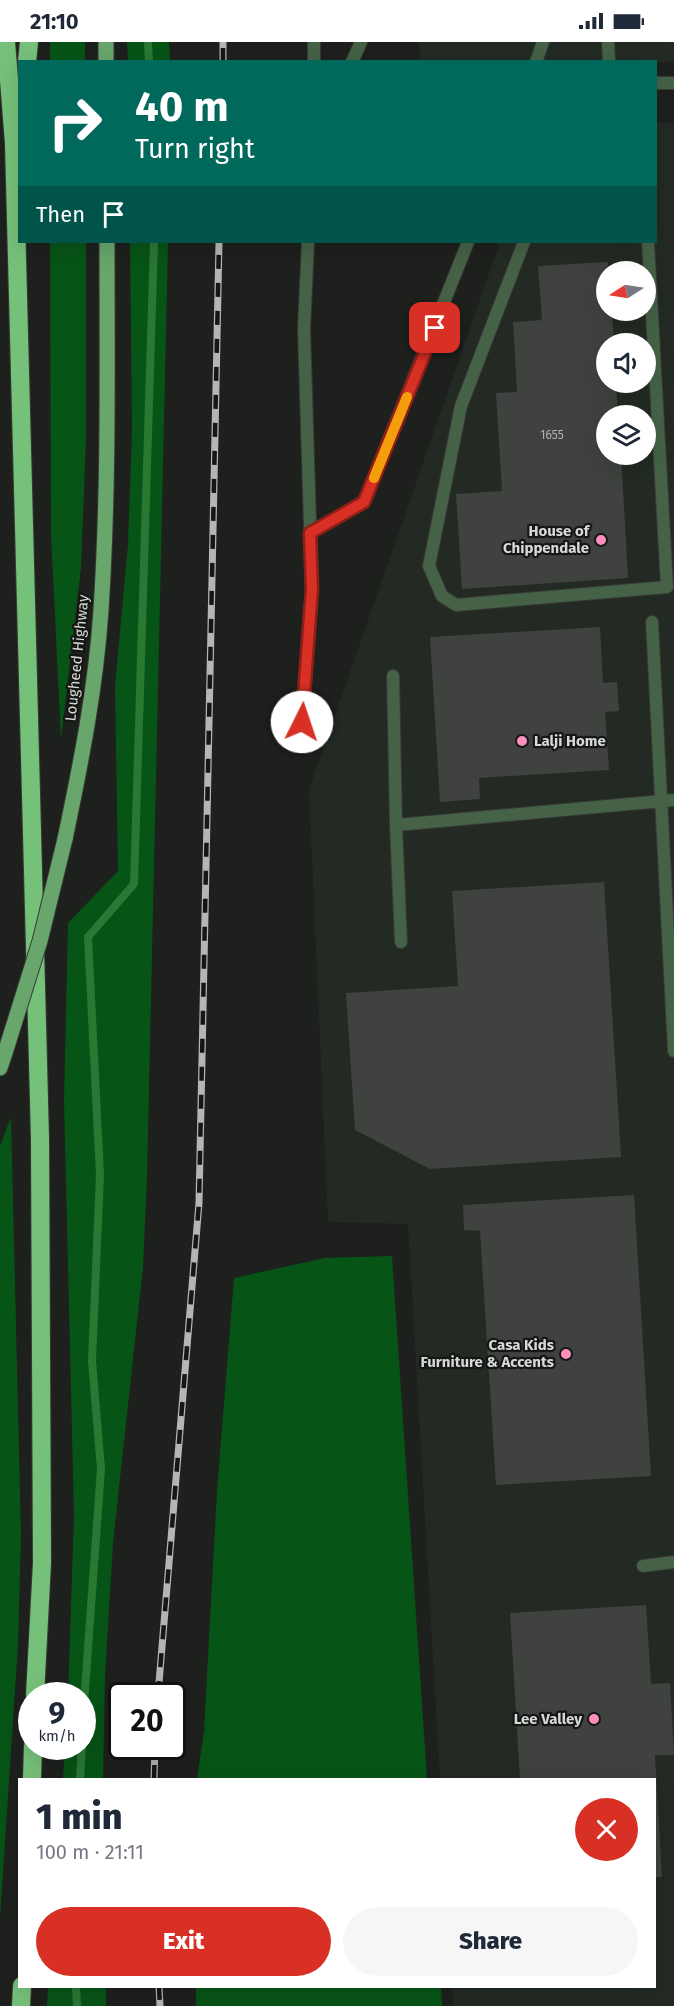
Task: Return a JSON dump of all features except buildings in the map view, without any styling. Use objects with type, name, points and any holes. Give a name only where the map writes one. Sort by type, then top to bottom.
[{"type":"highway","points":[[6,42],[14,143],[40,1139],[42,1563],[37,1682]]},
{"type":"highway","points":[[27,60],[29,42]]},
{"type":"highway","points":[[14,143],[18,120]]},
{"type":"highway","points":[[32,1778],[33,1760]]},
{"type":"highway","points":[[21,2006],[22,1988]]},
{"type":"main road","points":[[106,42],[106,60]]},
{"type":"main road","name":"Lougheed Highway","points":[[2,1060],[40,941],[65,839],[86,736],[101,612],[107,473],[107,243]]},
{"type":"lane","points":[[314,42],[314,60]]},
{"type":"lane","points":[[353,60],[361,42]]},
{"type":"lane","points":[[537,60],[543,42]]},
{"type":"lane","points":[[608,42],[609,60]]},
{"type":"lane","points":[[657,83],[674,83]]},
{"type":"lane","points":[[302,722],[312,589],[304,329],[308,243]]},
{"type":"lane","points":[[310,533],[364,502],[468,243]]},
{"type":"lane","points":[[524,243],[461,406],[429,566],[442,596],[456,605],[667,587],[648,243]]},
{"type":"lane","points":[[652,622],[668,801],[674,1051]]},
{"type":"lane","points":[[393,676],[401,942]]},
{"type":"lane","points":[[396,825],[668,801]]},
{"type":"lane","points":[[644,1566],[674,1562]]},
{"type":"shaded area","points":[[419,42],[674,42],[674,62],[657,62],[657,60],[420,60]]},
{"type":"shaded area","points":[[674,122],[674,2006],[453,2006],[452,1988],[656,1988],[656,1778],[440,1778],[408,1224],[328,1222],[309,790],[500,243],[657,243],[657,123]]},
{"type":"green space","points":[[50,42],[85,42],[85,60],[50,60]]},
{"type":"green space","points":[[127,42],[169,42],[170,60],[128,60]]},
{"type":"green space","points":[[50,243],[86,243],[86,438],[81,568],[61,739],[51,535]]},
{"type":"green space","points":[[130,243],[168,243],[147,1178],[143,1267],[113,1543],[105,1676],[103,1778],[63,1778],[64,1760],[96,1760],[96,1682],[68,1682],[74,1516],[64,1100],[68,923],[118,871],[115,686],[128,545],[132,430]]},
{"type":"green space","points":[[11,1117],[21,1535],[18,1645],[0,1918],[0,1146]]},
{"type":"green space","points":[[392,1256],[427,1778],[197,1778],[204,1731],[217,1491],[234,1278],[325,1258]]},
{"type":"green space","points":[[48,1988],[106,1988],[106,2006],[47,2006]]},
{"type":"green space","points":[[196,1988],[441,1988],[442,2006],[196,2006]]},
{"type":"waterway","points":[[148,42],[149,60]]},
{"type":"waterway","points":[[86,1682],[101,1469],[92,1361],[100,1175],[88,937],[134,884],[154,243]]},
{"type":"waterway","points":[[80,1778],[81,1760]]},
{"type":"waterway","points":[[76,1988],[77,2006]]},
{"type":"railway","points":[[223,42],[223,60]]},
{"type":"railway","points":[[159,1682],[199,1203],[219,243]]},
{"type":"railway","points":[[154,1778],[155,1760]]},
{"type":"railway","points":[[159,1988],[160,2006]]},
{"type":"slow traffic","points":[[374,478],[407,397]]},
{"type":"place","name":"House of Chippendale","points":[[601,540]]},
{"type":"place","name":"Lalji Home","points":[[522,741]]},
{"type":"place","name":"Casa Kids Furniture & Accents","points":[[566,1354]]},
{"type":"place","name":"Lee Valley","points":[[594,1719]]},
{"type":"route","points":[[302,722],[312,589],[310,533],[364,502],[435,328]]}]
